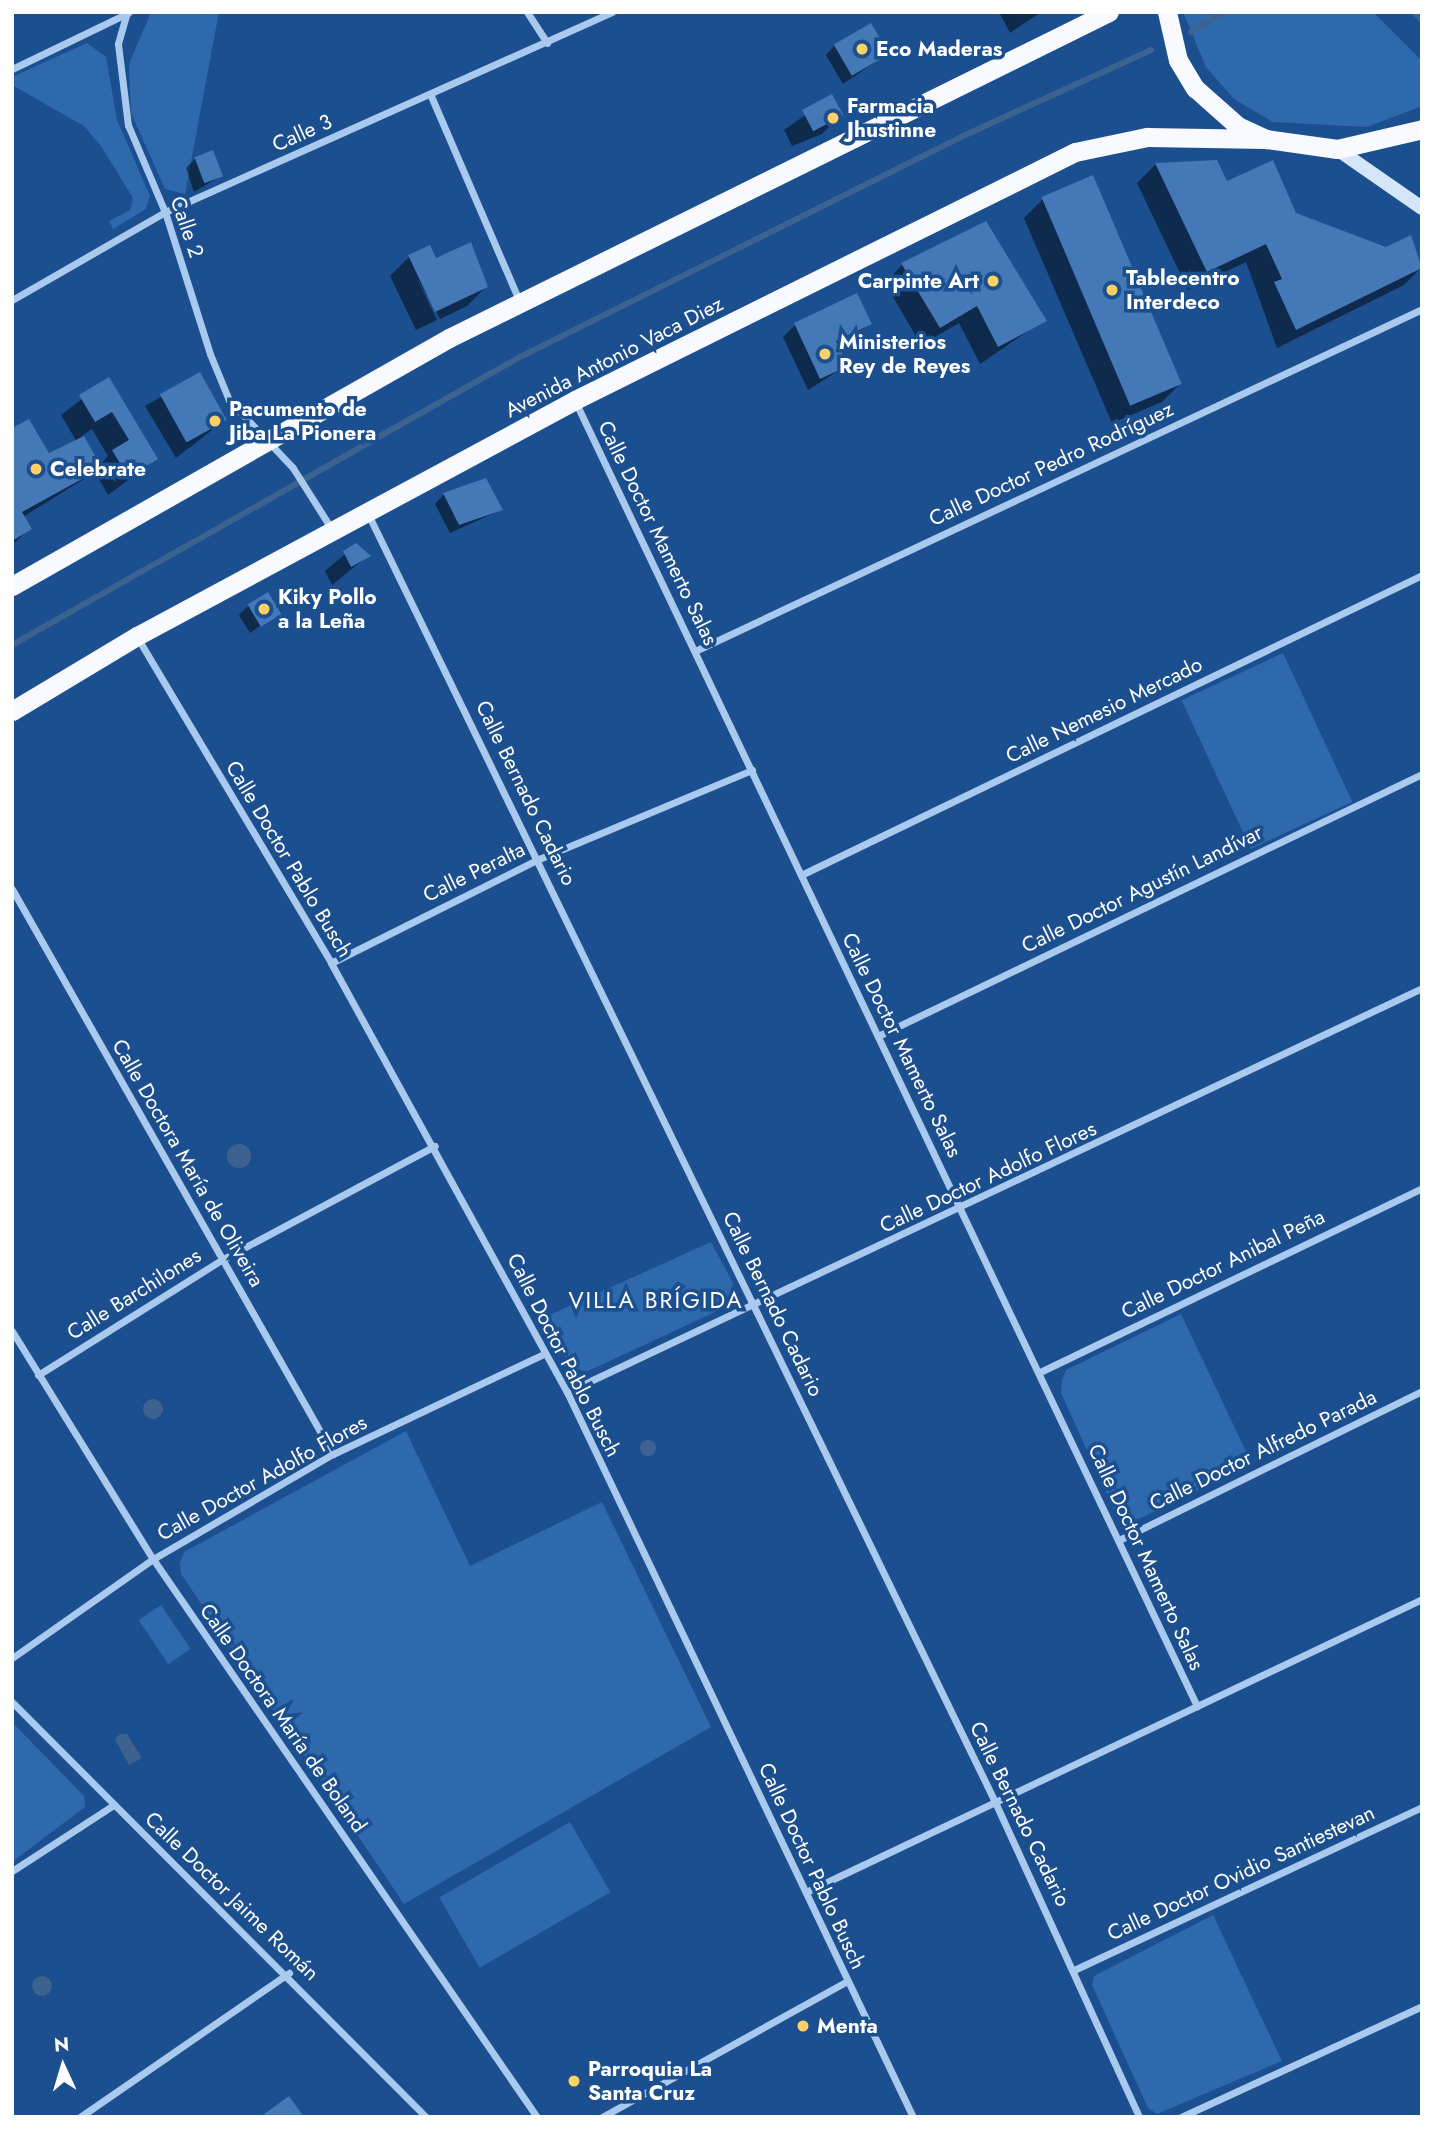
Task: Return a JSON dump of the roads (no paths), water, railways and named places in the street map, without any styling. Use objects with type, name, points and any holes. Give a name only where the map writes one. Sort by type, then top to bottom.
[{"type":"highway","points":[[12,586],[268,437],[520,301],[928,107],[1109,12]]},
{"type":"highway","points":[[1167,12],[1178,60],[1195,88],[1238,126],[1266,139],[1338,149],[1422,129]]},
{"type":"highway","name":"Avenida Antonio Vaca Diez","points":[[12,711],[137,636],[331,529],[575,400],[1075,152],[1147,137],[1266,139]]},
{"type":"main road","points":[[1338,149],[1422,208]]},
{"type":"street","points":[[527,12],[547,43]]},
{"type":"street","name":"Calle 3","points":[[12,300],[165,212],[432,96],[612,12]]},
{"type":"street","points":[[12,69],[127,13]]},
{"type":"street","name":"Calle 2","points":[[127,13],[118,44],[123,103],[165,212],[229,400],[268,437],[293,468],[309,489],[331,529]]},
{"type":"street","points":[[432,96],[520,301]]},
{"type":"street","name":"Calle Doctor Pedro Rodríguez","points":[[695,651],[1422,309]]},
{"type":"street","name":"Calle Doctor Mamerto Salas","points":[[575,400],[963,1209],[1197,1706]]},
{"type":"street","name":"Calle Bernado Cadario","points":[[366,511],[539,859],[995,1802],[1139,2117]]},
{"type":"street","name":"Calle Nemesio Mercado","points":[[801,875],[1422,575]]},
{"type":"street","name":"Calle Doctor Pablo Busch","points":[[137,636],[331,963],[435,1146],[544,1354],[567,1392],[913,2117]]},
{"type":"street","name":"Calle Peralta","points":[[331,963],[539,859],[752,770]]},
{"type":"street","name":"Calle Doctor Agustín Landívar","points":[[878,1036],[1422,774]]},
{"type":"street","name":"Calle Doctora María de Oliveira","points":[[12,889],[333,1454]]},
{"type":"street","name":"Calle Doctor Adolfo Flores","points":[[567,1392],[963,1209],[1422,988]]},
{"type":"street","name":"Calle Barchilones","points":[[38,1375],[223,1259],[435,1146]]},
{"type":"street","name":"Calle Doctor Anibal Peña","points":[[1040,1372],[1422,1188]]},
{"type":"street","name":"Calle Doctora María de Boland","points":[[12,1331],[153,1559],[537,2117]]},
{"type":"street","name":"Calle Doctor Adolfo Flores","points":[[12,1658],[153,1559],[333,1454],[544,1354]]},
{"type":"street","name":"Calle Doctor Alfredo Parada","points":[[1119,1540],[1422,1391]]},
{"type":"street","points":[[806,1892],[1422,1600]]},
{"type":"street","name":"Calle Doctor Jaime Román","points":[[12,1702],[112,1806],[289,1973],[424,2114]]},
{"type":"street","points":[[12,1871],[112,1806]]},
{"type":"street","name":"Calle Doctor Ovidio Santiestevan","points":[[1074,1970],[1422,1807]]},
{"type":"street","points":[[80,2117],[289,1973]]},
{"type":"street","points":[[602,2117],[847,1981]]},
{"type":"street","points":[[1181,2117],[1422,2006]]},
{"type":"street","points":[[412,2117],[424,2114]]},
{"type":"waterway","points":[[1191,32],[1224,12]]},
{"type":"waterway","points":[[1414,12],[1422,20]]},
{"type":"waterway","points":[[12,645],[518,358],[961,137],[1151,50]]},
{"type":"place","name":"Eco Maderas","points":[[862,49]]},
{"type":"place","name":"Farmacia Jhustinne","points":[[833,118]]},
{"type":"place","name":"Carpinte Art","points":[[993,281]]},
{"type":"place","name":"Tablecentro Interdeco","points":[[1112,290]]},
{"type":"place","name":"Ministerios Rey de Reyes","points":[[825,354]]},
{"type":"place","name":"Pacumento de Jiba La Pionera","points":[[215,421]]},
{"type":"place","name":"Celebrate","points":[[36,469]]},
{"type":"place","name":"Kiky Pollo a la Leña","points":[[264,609]]},
{"type":"place","name":"Menta","points":[[803,2026]]},
{"type":"place","name":"Parroquia La Santa Cruz","points":[[574,2081]]},
{"type":"district","name":"VILLA BRÍGIDA","points":[[656,1300]]}]
